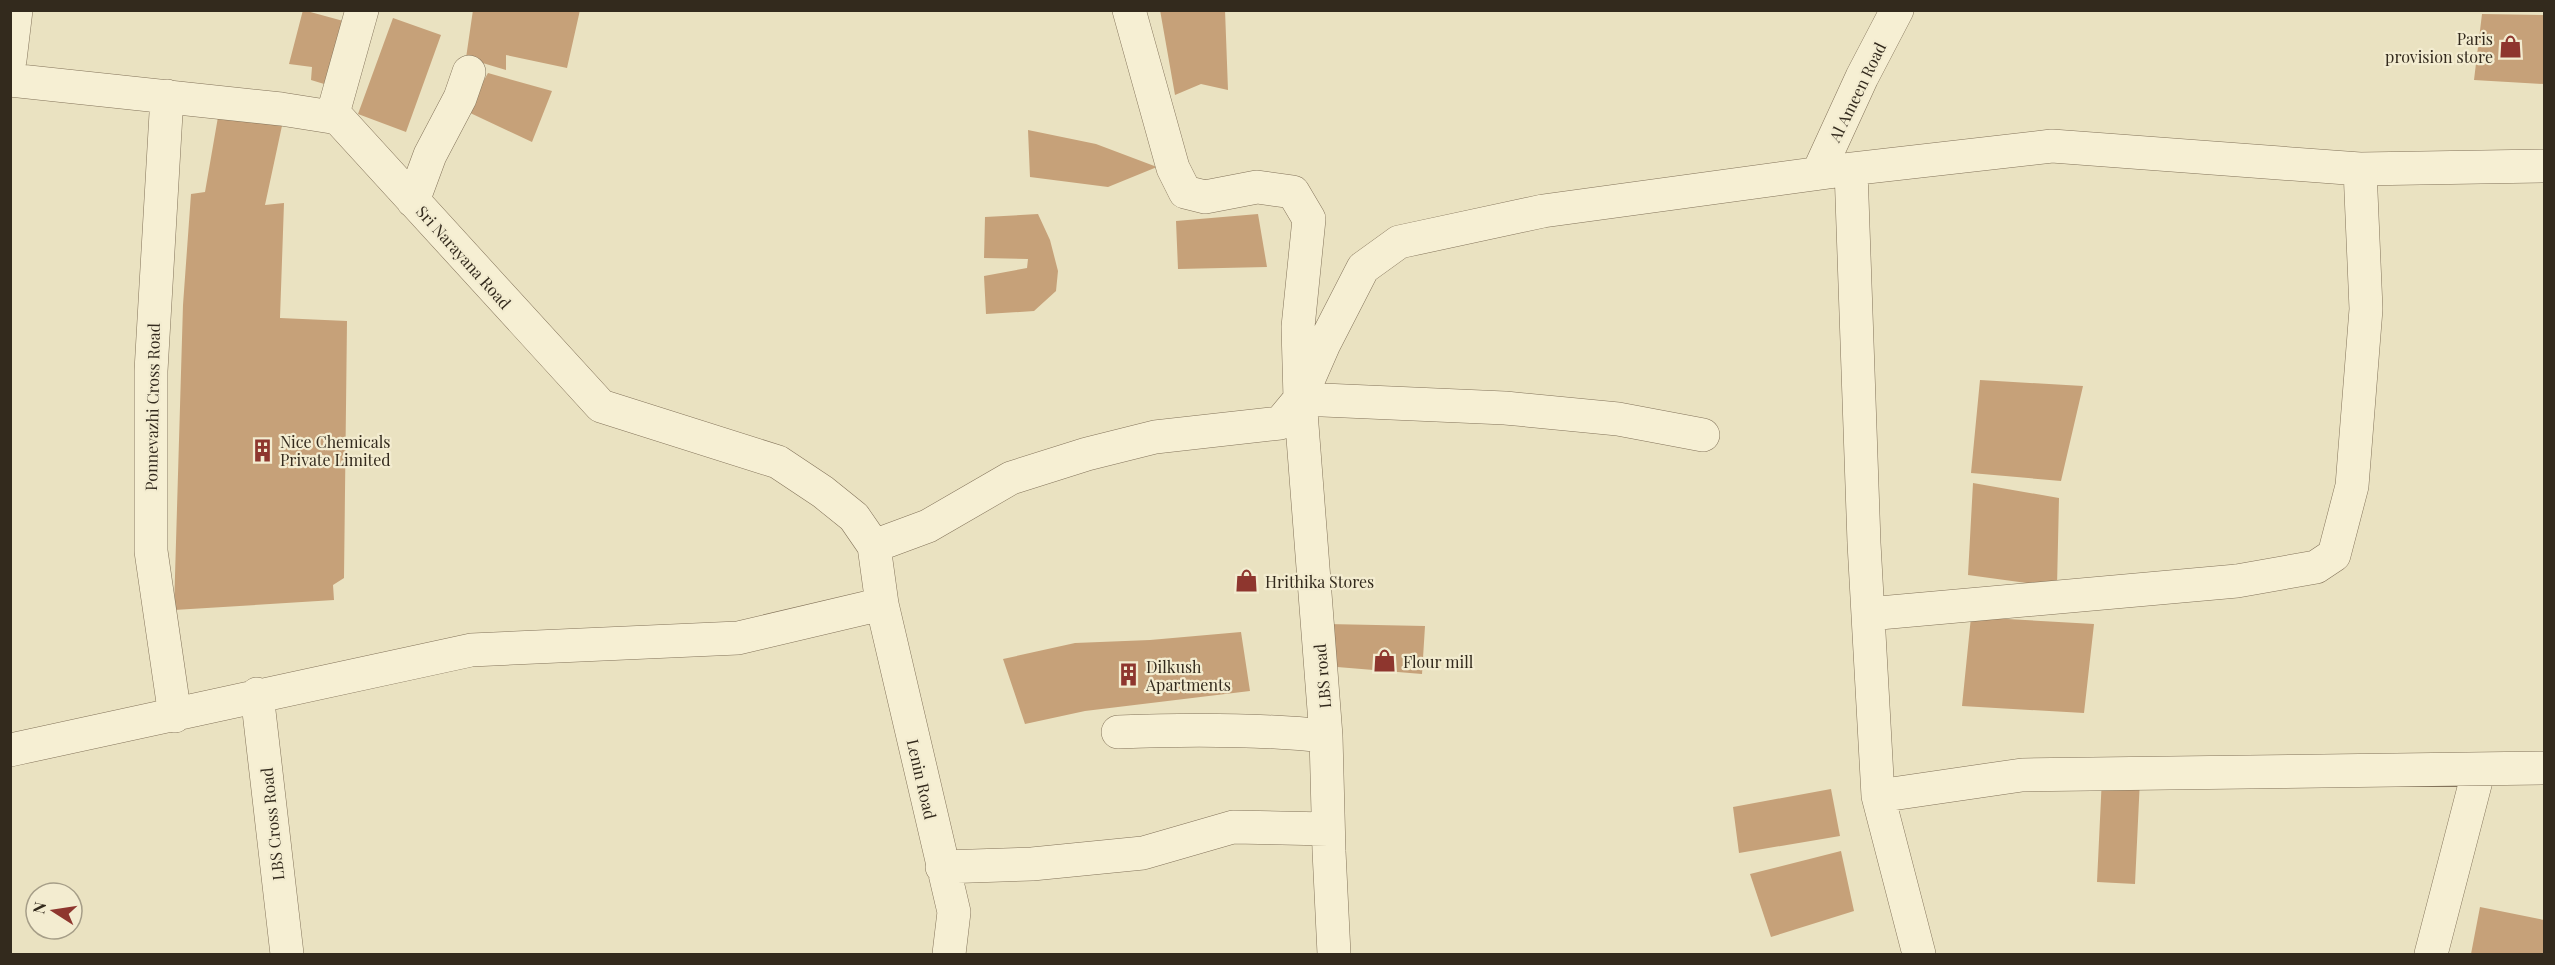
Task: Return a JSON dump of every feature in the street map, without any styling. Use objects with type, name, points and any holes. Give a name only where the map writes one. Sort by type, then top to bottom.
[{"type":"street","points":[[10,60],[16,10]]},
{"type":"street","points":[[10,80],[167,96],[332,117],[362,10]]},
{"type":"street","name":"LBS road","points":[[1129,10],[1173,168],[1185,192],[1205,197],[1257,187],[1293,192],[1309,219],[1298,327],[1300,399],[1326,736],[1334,954]]},
{"type":"street","name":"Al Ameen Road","points":[[1818,173],[1862,77],[1897,10]]},
{"type":"street","points":[[413,201],[430,155],[460,98],[469,72]]},
{"type":"street","name":"Ponnevazhi Cross Road","points":[[167,96],[151,370],[151,551],[176,716]]},
{"type":"street","name":"Sri Narayana Road","points":[[332,117],[338,118],[601,406],[778,462],[823,492],[854,517],[874,546]]},
{"type":"street","points":[[874,546],[928,526],[1011,477],[1155,437],[1280,423],[1300,399],[1324,344],[1363,268],[1399,242],[1543,211],[1818,173],[2052,146],[2360,169],[2544,166]]},
{"type":"street","points":[[1851,169],[1868,614],[1878,796],[1918,954]]},
{"type":"street","points":[[1868,614],[2237,581],[2316,567],[2334,555],[2352,486],[2367,309],[2360,169]]},
{"type":"street","points":[[1300,399],[1505,408],[1618,419],[1703,435]]},
{"type":"street","name":"Lenin Road","points":[[874,546],[882,604],[954,912],[950,954]]},
{"type":"street","points":[[10,750],[176,716],[257,694],[471,650],[738,638],[882,604]]},
{"type":"street","name":"LBS Cross Road","points":[[257,694],[287,954]]},
{"type":"street","points":[[1118,732],[1186,729],[1265,730],[1326,736]]},
{"type":"street","points":[[1878,796],[2022,776],[2544,768]]},
{"type":"street","points":[[2431,954],[2479,770]]},
{"type":"street","points":[[942,867],[1032,864],[1143,853],[1233,828],[1328,829]]},
{"type":"building","points":[[303,10],[347,22],[334,87],[311,80],[312,67],[289,64]]},
{"type":"building","points":[[473,10],[580,10],[567,68],[506,55],[506,70],[466,58]]},
{"type":"building","points":[[1160,10],[1225,10],[1228,90],[1201,84],[1175,95]]},
{"type":"building","name":"Paris provision store","points":[[2482,14],[2544,15],[2544,84],[2474,80]]},
{"type":"building","points":[[393,18],[441,35],[406,132],[358,114]]},
{"type":"building","points":[[488,73],[552,91],[532,142],[466,111]]},
{"type":"building","name":"Nice Chemicals Private Limited","points":[[218,117],[283,121],[265,205],[284,203],[280,318],[347,321],[344,578],[333,585],[334,600],[174,610],[183,305],[191,194],[205,192]]},
{"type":"building","points":[[1028,130],[1096,144],[1157,167],[1108,187],[1030,177]]},
{"type":"building","points":[[1038,214],[1050,240],[1058,271],[1056,291],[1034,311],[986,314],[984,276],[1027,268],[1028,259],[984,258],[985,217]]},
{"type":"building","points":[[1258,214],[1267,267],[1178,269],[1176,221]]},
{"type":"building","points":[[1980,380],[2083,386],[2061,481],[1971,473]]},
{"type":"building","points":[[1973,483],[2059,498],[2057,587],[1968,575]]},
{"type":"building","points":[[1971,617],[2094,624],[2084,713],[1962,706]]},
{"type":"building","points":[[1327,624],[1425,626],[1422,674],[1325,666]]},
{"type":"building","name":"Dilkush Apartments","points":[[1241,632],[1250,691],[1085,711],[1025,724],[1003,659],[1075,643],[1150,640]]},
{"type":"building","points":[[2102,777],[2140,779],[2135,884],[2097,882]]},
{"type":"building","points":[[1831,789],[1840,836],[1739,853],[1733,807]]},
{"type":"building","points":[[1841,851],[1854,911],[1771,937],[1750,874]]},
{"type":"building","points":[[2480,907],[2544,920],[2544,954],[2471,954]]},
{"type":"place","name":"Paris provision store","points":[[2511,47]]},
{"type":"place","name":"Nice Chemicals Private Limited","points":[[262,450]]},
{"type":"place","name":"Hrithika Stores","points":[[1247,581]]},
{"type":"place","name":"Flour mill","points":[[1385,661]]},
{"type":"place","name":"Dilkush Apartments","points":[[1128,675]]}]
